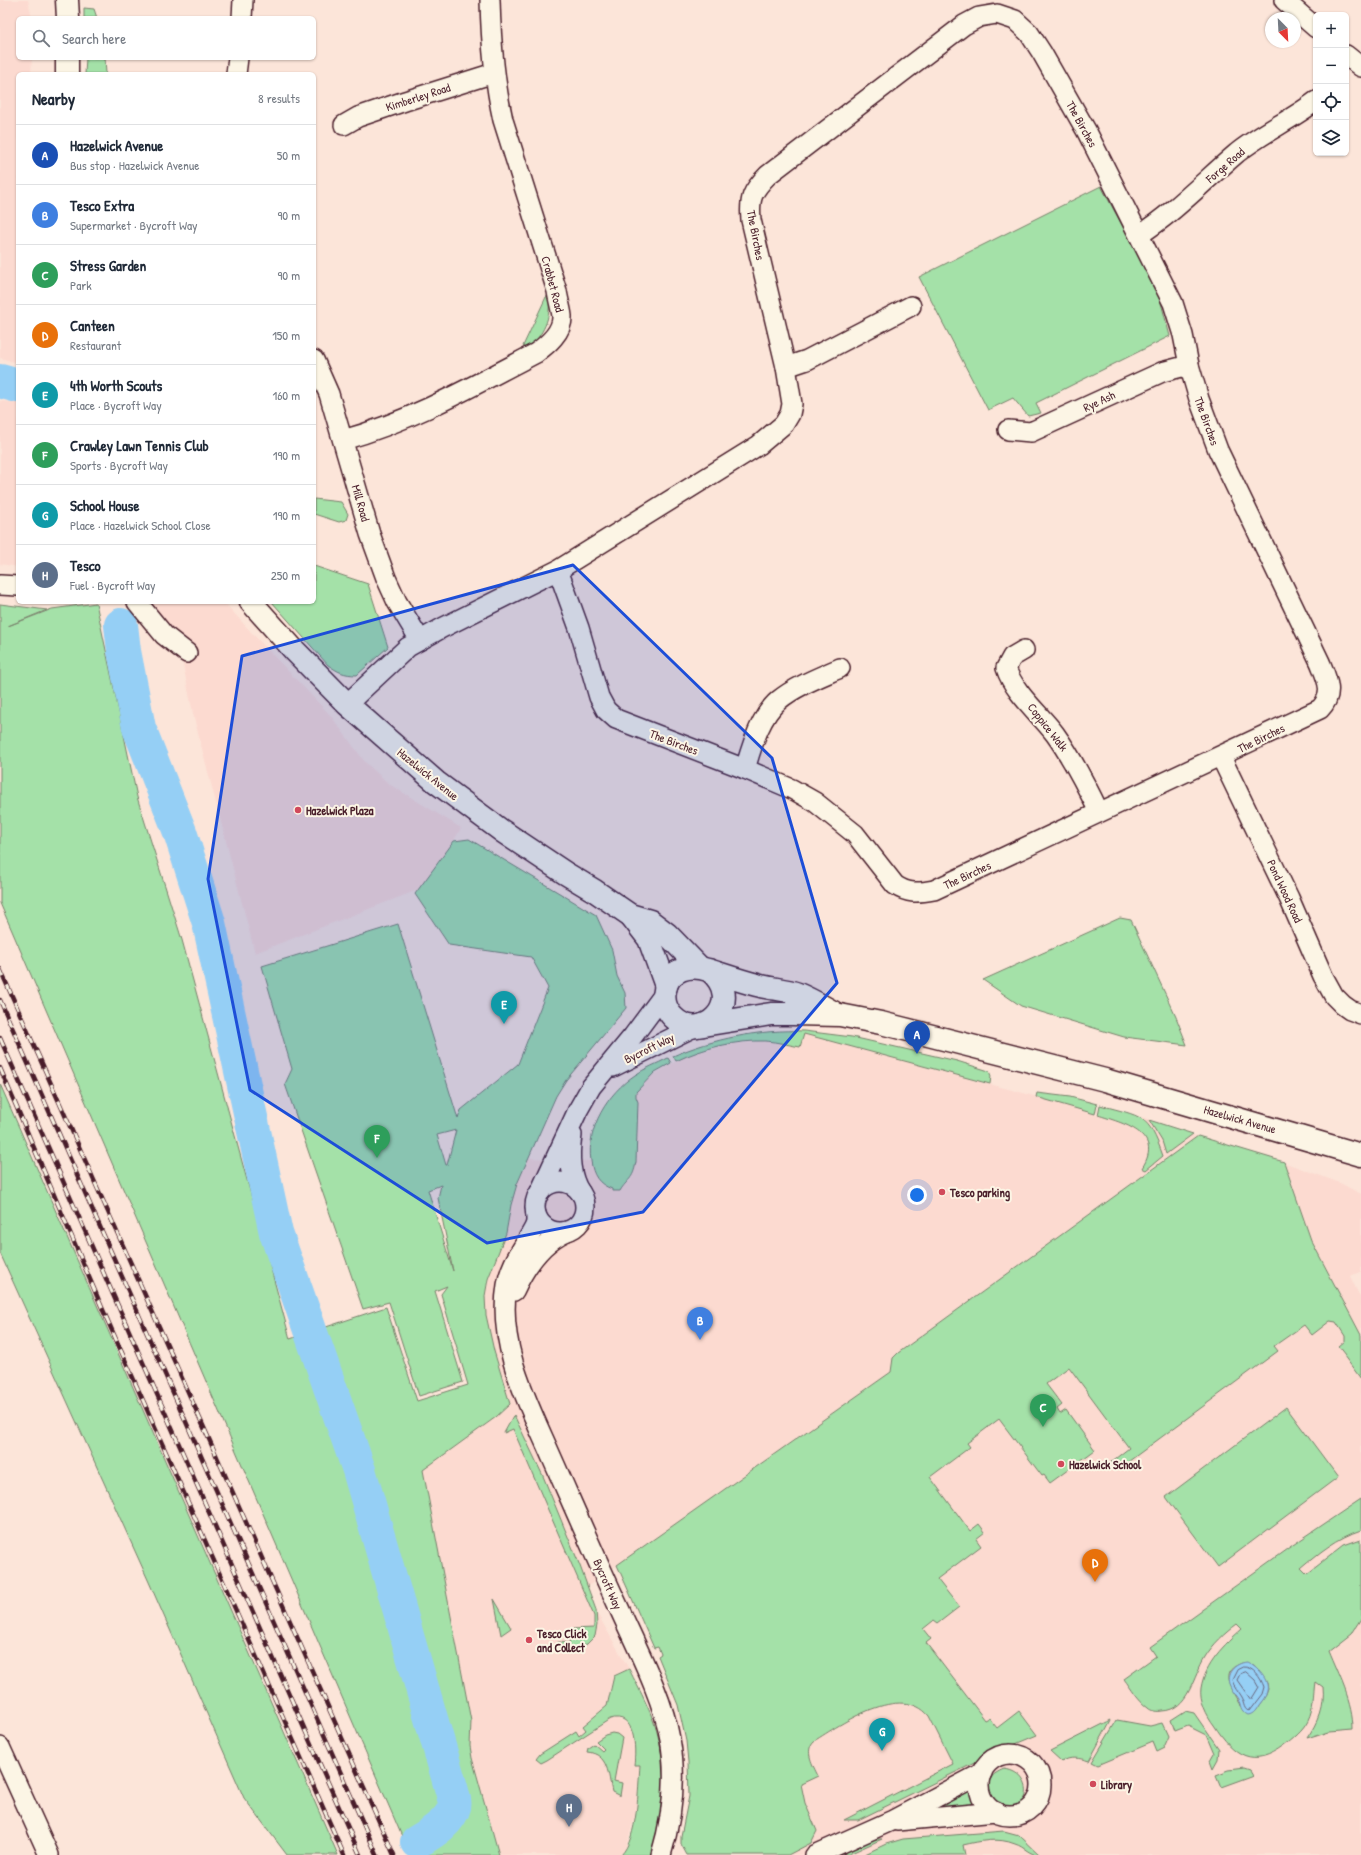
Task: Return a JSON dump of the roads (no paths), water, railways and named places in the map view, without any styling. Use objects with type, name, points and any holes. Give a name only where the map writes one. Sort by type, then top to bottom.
[{"type":"street","points":[[67,0],[68,16]]},
{"type":"street","points":[[242,16],[243,0]]},
{"type":"street","name":"Crabbet Road","points":[[343,440],[390,425],[430,408],[536,354],[550,343],[558,330],[562,317],[557,291],[503,120],[494,73],[490,0]]},
{"type":"street","points":[[1284,0],[1313,25]]},
{"type":"street","name":"The Birches","points":[[347,704],[398,656],[420,640],[558,570],[745,454],[773,435],[784,424],[790,414],[792,404],[786,367],[750,220],[751,197],[756,187],[768,175],[958,30],[979,17],[997,14],[1015,20],[1029,33],[1087,132],[1173,303],[1199,398],[1218,450],[1328,682],[1329,696],[1326,703],[1320,709],[1221,757],[1099,812],[934,890],[917,894],[904,891],[895,885],[855,834],[815,802],[792,789],[745,769],[616,719],[606,710],[599,697],[579,628],[558,570]]},
{"type":"street","points":[[67,60],[67,72]]},
{"type":"street","points":[[236,72],[238,60]]},
{"type":"street","name":"Kimberley Road","points":[[344,125],[358,117],[398,103],[494,73]]},
{"type":"street","name":"Forge Road","points":[[1139,235],[1173,211],[1238,153],[1261,136],[1313,103]]},
{"type":"street","points":[[786,367],[807,360],[911,306]]},
{"type":"street","name":"Mill Road","points":[[316,365],[329,394],[370,534],[386,578],[397,602],[420,640]]},
{"type":"street","name":"Rye Ash","points":[[1008,430],[1031,432],[1162,372],[1189,365]]},
{"type":"street","points":[[0,584],[16,586]]},
{"type":"street","points":[[139,604],[164,634],[186,653]]},
{"type":"street","name":"Hazelwick Avenue","points":[[254,604],[294,650],[347,704],[413,763],[502,831],[630,915],[650,921],[667,934],[704,968],[757,985],[797,994],[840,1015]]},
{"type":"street","name":"Coppice Walk","points":[[1024,650],[1012,657],[1006,668],[1010,679],[1054,733],[1072,758],[1099,812]]},
{"type":"street","points":[[745,769],[765,716],[779,700],[799,687],[840,668]]},
{"type":"street","name":"Pond Wood Road","points":[[1221,757],[1289,898],[1323,976],[1334,996],[1343,1005],[1350,1010],[1361,1014]]},
{"type":"street","name":"Hazelwick Avenue","points":[[630,915],[649,939],[665,990]]},
{"type":"street","points":[[688,967],[704,968],[717,976],[722,985],[724,995],[723,1006],[718,1015],[711,1021],[698,1026],[682,1024],[670,1014],[665,1006],[665,990],[671,977],[679,970],[688,967]]},
{"type":"street","name":"Bycroft Way","points":[[661,1855],[669,1822],[673,1785],[672,1753],[667,1726],[644,1664],[523,1392],[511,1356],[506,1300],[509,1276],[515,1261],[534,1228],[536,1214],[535,1204],[578,1110],[591,1088],[665,990]]},
{"type":"street","name":"Hazelwick Avenue","points":[[698,1026],[771,1014],[840,1015],[1105,1080],[1361,1155]]},
{"type":"street","name":"Bycroft Way","points":[[604,1071],[698,1026]]},
{"type":"street","name":"Bycroft Way","points":[[507,1320],[510,1303],[526,1269],[550,1240],[580,1222],[584,1213],[584,1204],[573,1178],[570,1162],[571,1140],[578,1110]]},
{"type":"street","points":[[540,1192],[550,1184],[560,1182],[572,1186],[580,1192]]},
{"type":"street","points":[[536,1214],[541,1223],[549,1229],[559,1232],[567,1230]]},
{"type":"street","points":[[1,1751],[49,1855]]},
{"type":"street","points":[[893,1820],[916,1820],[996,1812],[1012,1816],[1028,1810],[1033,1806],[1039,1795],[1040,1777],[1030,1762],[1022,1757],[1010,1754],[993,1759],[986,1765],[982,1773],[979,1782],[980,1794],[986,1805],[996,1812]]},
{"type":"street","points":[[815,1855],[893,1820],[982,1773]]},
{"type":"water","points":[[1247,1662],[1262,1674],[1267,1683],[1264,1699],[1255,1712],[1248,1715],[1243,1710],[1239,1699],[1232,1690],[1228,1677],[1238,1664]]},
{"type":"waterway","points":[[0,381],[16,385]]},
{"type":"waterway","points":[[121,625],[124,651],[139,728],[180,832],[209,923],[276,1233],[359,1470],[455,1803],[452,1813],[444,1823],[439,1828],[417,1842]]},
{"type":"railway","points":[[0,969],[394,1855]]},
{"type":"railway","points":[[0,1000],[377,1855]]},
{"type":"railway","points":[[0,1038],[360,1855]]},
{"type":"railway","points":[[0,1068],[103,1310],[344,1855]]},
{"type":"place","name":"Hazelwick Plaza","points":[[298,810]]},
{"type":"place","name":"4th Worth Scouts","points":[[504,1024]]},
{"type":"place","name":"Hazelwick Avenue","points":[[917,1054]]},
{"type":"place","name":"Crawley Lawn Tennis Club","points":[[377,1158]]},
{"type":"place","name":"Tesco parking","points":[[942,1192]]},
{"type":"place","name":"Tesco Extra","points":[[700,1340]]},
{"type":"place","name":"Stress Garden","points":[[1043,1427]]},
{"type":"place","name":"Hazelwick School","points":[[1061,1464]]},
{"type":"place","name":"Canteen","points":[[1095,1582]]},
{"type":"place","name":"Tesco Click and Collect","points":[[529,1640]]},
{"type":"place","name":"School House","points":[[882,1751]]},
{"type":"place","name":"Library","points":[[1093,1784]]},
{"type":"place","name":"Tesco","points":[[569,1827]]}]
